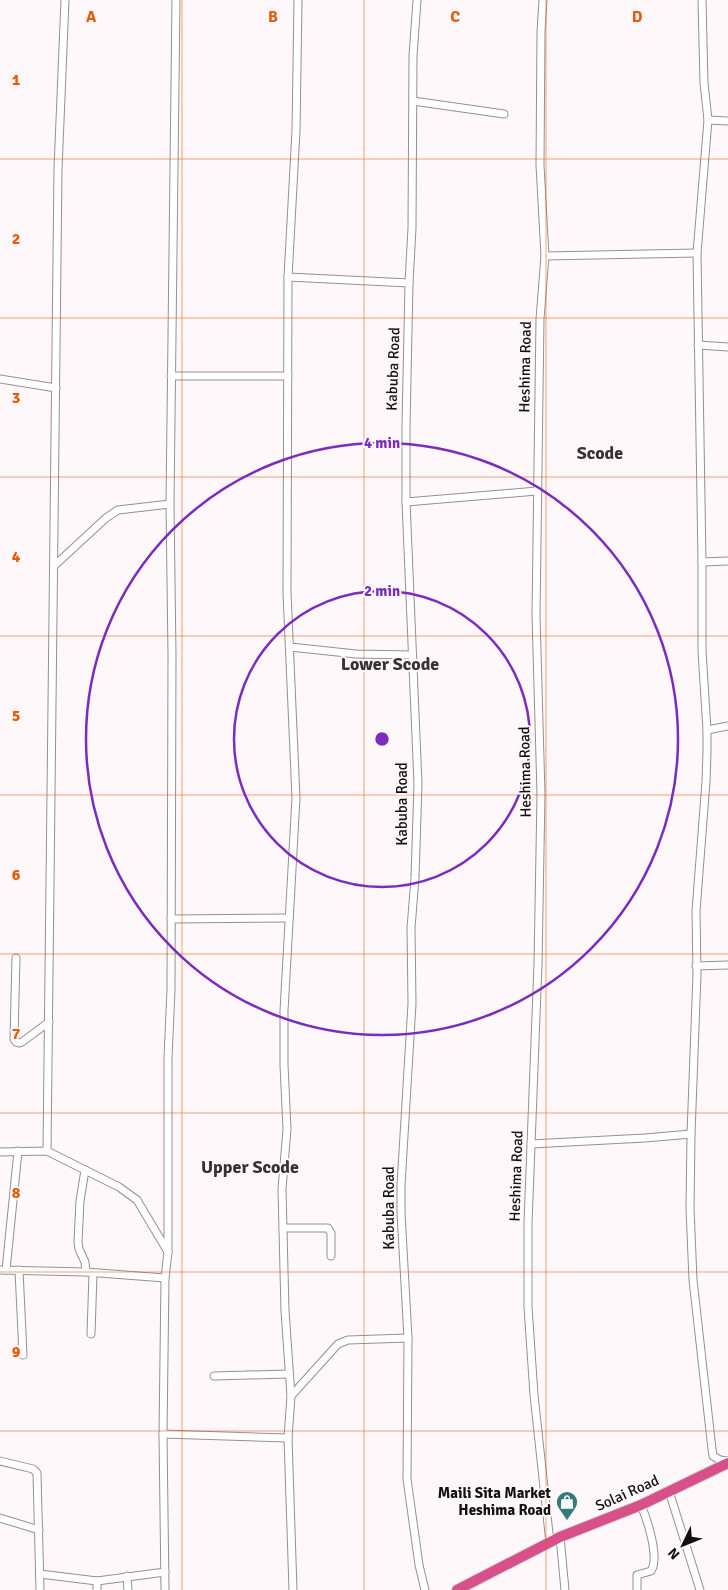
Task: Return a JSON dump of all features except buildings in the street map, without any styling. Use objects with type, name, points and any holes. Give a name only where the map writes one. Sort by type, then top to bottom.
[{"type":"highway","name":"Solai Road","points":[[457,1590],[560,1537],[642,1505],[728,1462]]},
{"type":"street","points":[[47,1151],[58,169],[65,0]]},
{"type":"street","points":[[165,1590],[163,1434],[165,1278],[168,1252],[168,1058],[171,990],[172,655],[170,504],[176,0]]},
{"type":"street","points":[[293,1590],[288,1438],[291,1396],[288,1374],[282,1189],[287,1129],[284,1011],[296,798],[287,593],[288,277],[296,131],[298,0]]},
{"type":"street","name":"Kabuba Road","points":[[417,0],[413,56],[412,228],[409,283],[406,502],[418,784],[415,878],[411,928],[412,1004],[401,1203],[408,1338],[407,1479],[419,1565],[425,1590]]},
{"type":"street","name":"Heshima Road","points":[[543,0],[540,165],[545,256],[540,319],[536,616],[540,794],[538,964],[528,1223],[529,1333],[550,1543]]},
{"type":"street","points":[[702,0],[704,84],[708,120],[698,253],[698,345],[702,651],[707,730],[706,782],[696,911],[690,1208],[693,1280],[713,1456],[728,1462]]},
{"type":"street","points":[[413,101],[504,114]]},
{"type":"street","points":[[708,120],[728,121]]},
{"type":"street","points":[[545,256],[698,253]]},
{"type":"street","points":[[288,277],[409,283]]},
{"type":"street","points":[[698,345],[728,347]]},
{"type":"street","points":[[172,376],[288,376]]},
{"type":"street","points":[[0,379],[56,388]]},
{"type":"street","points":[[406,502],[537,490]]},
{"type":"street","points":[[54,566],[106,518],[118,510],[170,504]]},
{"type":"street","points":[[702,562],[728,561]]},
{"type":"street","points":[[290,647],[356,654],[412,655]]},
{"type":"street","points":[[707,730],[728,726]]},
{"type":"street","points":[[171,919],[288,918]]},
{"type":"street","points":[[16,958],[14,1039],[19,1044],[49,1022]]},
{"type":"street","points":[[696,966],[728,965]]},
{"type":"street","points":[[531,1144],[691,1134]]},
{"type":"street","points":[[18,1151],[3,1270],[165,1278]]},
{"type":"street","points":[[0,1152],[47,1151],[119,1187],[137,1200],[168,1252]]},
{"type":"street","points":[[85,1170],[80,1201],[78,1242],[79,1249],[90,1273],[91,1334]]},
{"type":"street","points":[[283,1228],[328,1228],[331,1233],[332,1256]]},
{"type":"street","points":[[19,1270],[23,1355]]},
{"type":"street","points":[[291,1396],[338,1344],[348,1340],[408,1338]]},
{"type":"street","points":[[214,1376],[288,1374]]},
{"type":"street","points":[[163,1434],[288,1438]]},
{"type":"street","points":[[0,1461],[33,1469],[37,1473],[40,1590]]},
{"type":"street","points":[[669,1491],[700,1590]]},
{"type":"street","points":[[637,1590],[636,1574],[650,1571],[653,1564],[653,1550],[642,1505]]},
{"type":"street","points":[[0,1518],[39,1530]]},
{"type":"street","points":[[560,1537],[565,1590]]},
{"type":"street","points":[[40,1574],[97,1581],[165,1572]]},
{"type":"street","points":[[127,1576],[128,1590]]},
{"type":"street","points":[[97,1581],[97,1590]]},
{"type":"place","name":"Maili Sita Market Heshima Road","points":[[567,1521]]},
{"type":"district","name":"Scode","points":[[600,453]]},
{"type":"district","name":"Lower Scode","points":[[390,664]]},
{"type":"district","name":"Upper Scode","points":[[250,1167]]}]
